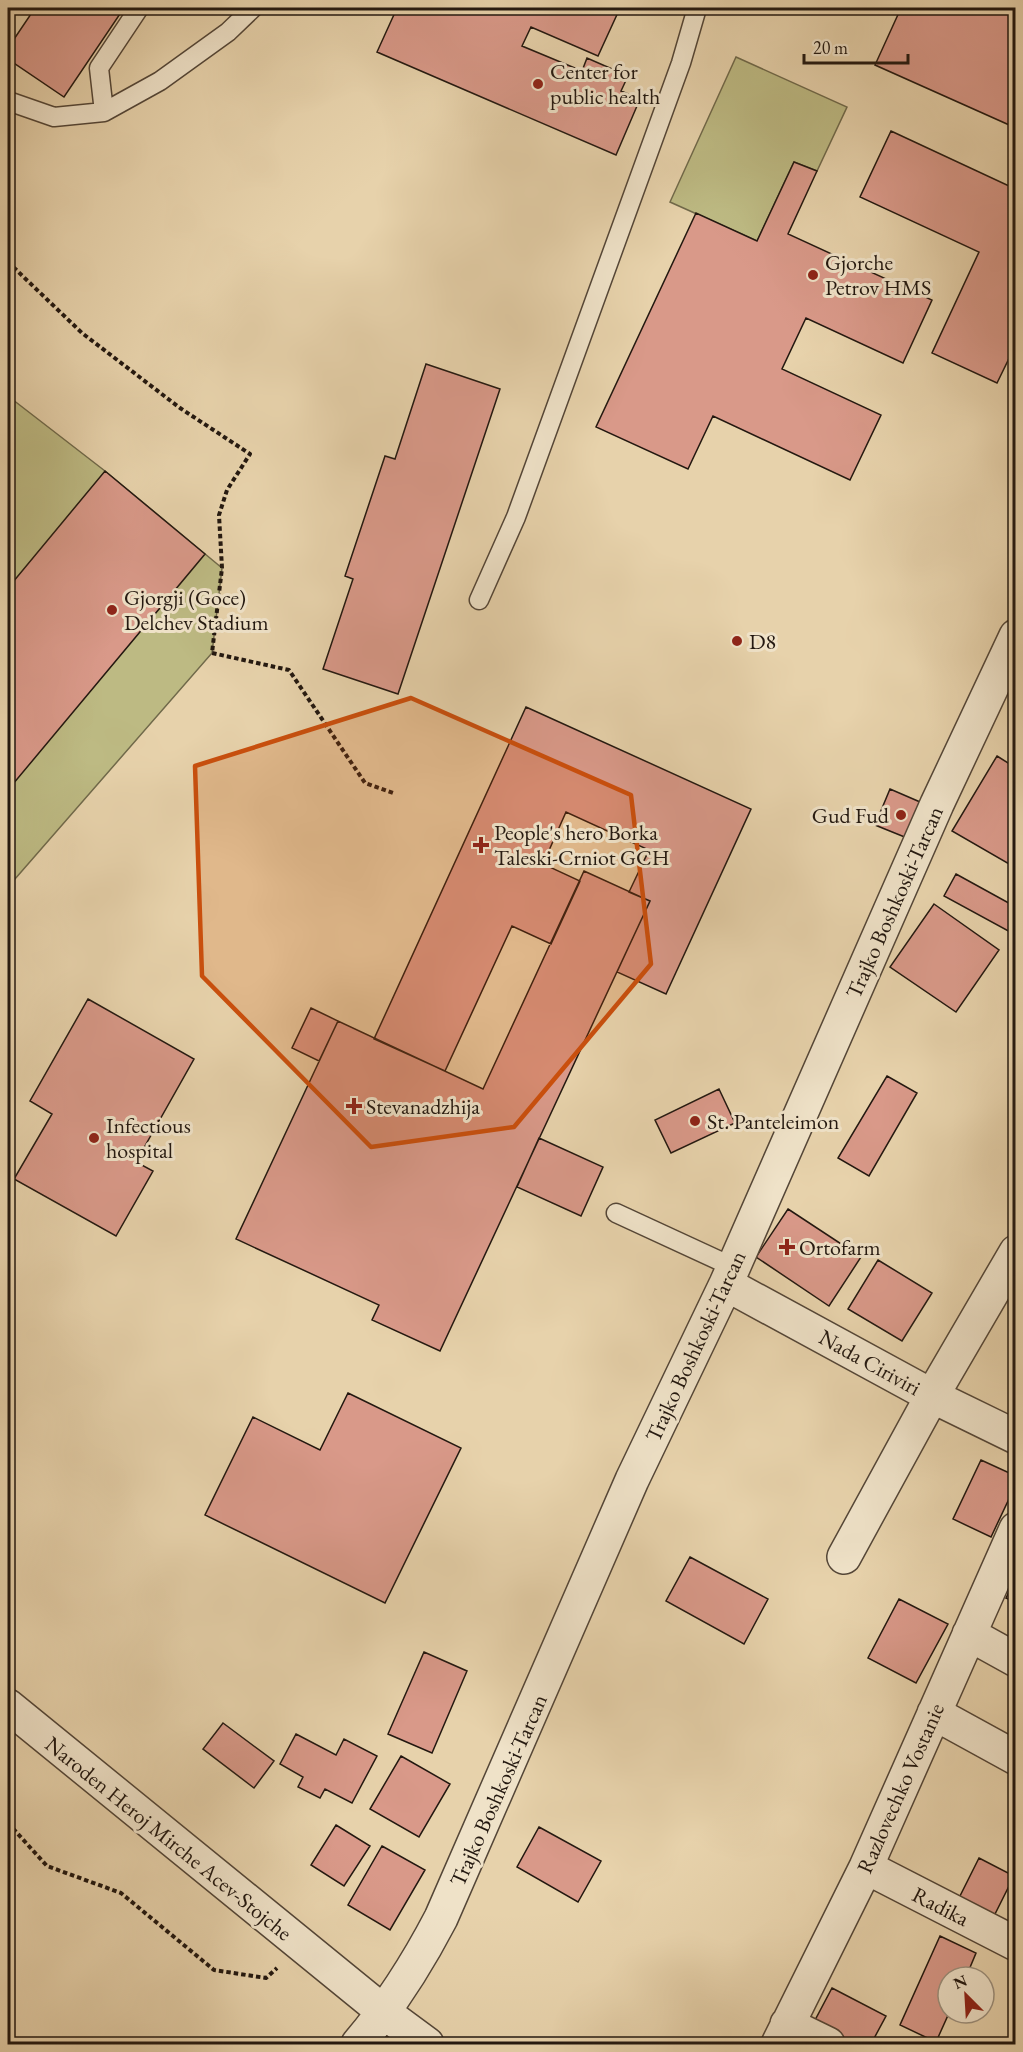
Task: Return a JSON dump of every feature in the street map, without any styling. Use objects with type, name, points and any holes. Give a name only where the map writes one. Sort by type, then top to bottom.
[{"type":"street","name":"Trajko Boshkoski-Tarcan","points":[[358,2044],[385,2013],[415,1967],[441,1918],[632,1480],[729,1275],[937,804],[1016,636]]},
{"type":"street","points":[[844,1557],[932,1396],[1016,1252]]},
{"type":"street","name":"Nada Ciriviri","points":[[729,1275],[932,1396],[1016,1437]]},
{"type":"street","name":"Razlovechko Vostanie","points":[[782,2034],[866,1867],[1016,1528]]},
{"type":"street","points":[[969,1634],[1016,1660]]},
{"type":"street","name":"Naroden Heroj Mirche Acev-Stojche","points":[[8,1706],[385,2013],[427,2044]]},
{"type":"street","points":[[934,1713],[1016,1758]]},
{"type":"street","name":"Radika","points":[[866,1867],[1016,1944]]},
{"type":"street","points":[[782,2034],[828,2044]]},
{"type":"lane","points":[[104,112],[99,68],[139,8]]},
{"type":"lane","points":[[8,101],[54,117],[104,112],[160,81],[228,32],[253,8]]},
{"type":"lane","points":[[479,600],[516,517],[552,419],[681,63],[696,8]]},
{"type":"lane","points":[[616,1213],[729,1275]]},
{"type":"path","points":[[8,262],[82,333],[180,408],[250,454],[227,490],[219,515],[222,568],[213,653],[289,670],[364,783],[393,793]]},
{"type":"path","name":"Naroden Heroj Mirche Acev-Stojche","points":[[8,1823],[47,1866],[121,1893],[214,1970],[266,1978],[303,1946]]},
{"type":"highlighted area","points":[[411,698],[631,795],[651,964],[514,1127],[371,1147],[202,976],[195,766]]},
{"type":"shaded area","points":[[736,57],[847,107],[817,171],[794,162],[757,241],[670,202]]},
{"type":"shaded area","name":"Gjorgji (Goce) Delchev Stadium","points":[[8,396],[105,471],[222,568],[212,653],[8,887]]},
{"type":"building","points":[[35,8],[124,8],[64,97],[8,59],[8,48]]},
{"type":"building","name":"Center for public health","points":[[397,8],[620,8],[598,56],[531,27],[522,46],[582,71],[587,58],[628,76],[621,91],[640,99],[616,155],[377,52]]},
{"type":"building","points":[[901,8],[1016,8],[1016,128],[875,65]]},
{"type":"building","points":[[891,131],[1009,186],[1016,172],[1016,344],[997,383],[932,353],[979,252],[860,197]]},
{"type":"building","points":[[794,162],[817,171],[788,234],[932,300],[903,363],[806,318],[782,369],[881,415],[850,480],[713,416],[688,469],[596,427],[696,213],[757,241]]},
{"type":"building","points":[[426,364],[500,389],[398,694],[323,669],[353,579],[345,576],[385,456],[395,459]]},
{"type":"building","points":[[105,471],[205,554],[8,790],[8,588]]},
{"type":"building","points":[[526,707],[751,809],[666,994],[617,972],[650,901],[629,892],[649,850],[566,812],[543,864],[580,881],[551,944],[512,926],[445,1071],[374,1039]]},
{"type":"building","points":[[997,756],[1016,768],[1016,868],[952,831]]},
{"type":"building","name":"Gud Fud","points":[[890,789],[927,805],[912,840],[875,825]]},
{"type":"building","points":[[584,871],[650,901],[440,1351],[372,1320],[379,1305],[236,1239],[338,1021],[483,1089]]},
{"type":"building","points":[[956,874],[1016,907],[1016,926],[1012,933],[944,896]]},
{"type":"building","points":[[934,904],[999,950],[956,1012],[890,967]]},
{"type":"building","name":"Infectious hospital","points":[[88,999],[194,1059],[136,1162],[153,1171],[116,1236],[14,1179],[52,1114],[30,1101]]},
{"type":"building","points":[[311,1008],[338,1021],[319,1061],[292,1048]]},
{"type":"building","points":[[887,1076],[917,1093],[869,1176],[838,1158]]},
{"type":"building","name":"St. Panteleimon","points":[[719,1089],[735,1123],[671,1153],[655,1120]]},
{"type":"building","points":[[539,1138],[603,1167],[581,1216],[517,1187]]},
{"type":"building","points":[[788,1209],[861,1257],[829,1306],[756,1257]]},
{"type":"building","points":[[878,1260],[932,1293],[902,1341],[848,1309]]},
{"type":"building","points":[[348,1393],[461,1448],[385,1603],[205,1515],[253,1417],[320,1450]]},
{"type":"building","points":[[981,1460],[1016,1476],[1016,1484],[991,1537],[953,1519]]},
{"type":"building","points":[[690,1557],[768,1599],[744,1644],[666,1601]]},
{"type":"building","points":[[1016,1577],[1016,1602],[1006,1598]]},
{"type":"building","points":[[899,1599],[948,1624],[916,1683],[868,1658]]},
{"type":"building","points":[[424,1652],[467,1671],[432,1753],[388,1734]]},
{"type":"building","points":[[223,1723],[274,1761],[254,1788],[203,1749]]},
{"type":"building","points":[[296,1734],[336,1755],[344,1739],[377,1756],[352,1803],[325,1789],[320,1798],[298,1787],[303,1777],[280,1764]]},
{"type":"building","points":[[401,1756],[450,1784],[419,1837],[370,1809]]},
{"type":"building","points":[[336,1825],[370,1846],[344,1886],[311,1865]]},
{"type":"building","points":[[539,1827],[601,1861],[578,1902],[517,1867]]},
{"type":"building","points":[[382,1846],[425,1870],[390,1930],[348,1905]]},
{"type":"building","points":[[979,1858],[1014,1876],[990,1924],[955,1906]]},
{"type":"building","points":[[940,1936],[976,1953],[971,1965],[936,1965],[936,2025],[944,2025],[936,2042],[900,2025]]},
{"type":"building","points":[[832,1988],[886,2016],[871,2044],[855,2044],[813,2024]]},
{"type":"place","name":"Center for public health","points":[[538,84]]},
{"type":"place","name":"Gjorche Petrov HMS","points":[[813,275]]},
{"type":"place","name":"Gjorgji (Goce) Delchev Stadium","points":[[112,610]]},
{"type":"place","name":"D8","points":[[737,641]]},
{"type":"place","name":"Gud Fud","points":[[901,815]]},
{"type":"place","name":"People's hero Borka Taleski-Crniot GCH","points":[[481,845]]},
{"type":"place","name":"Stevanadzhija","points":[[354,1106]]},
{"type":"place","name":"St. Panteleimon","points":[[695,1121]]},
{"type":"place","name":"Infectious hospital","points":[[94,1138]]},
{"type":"place","name":"Ortofarm","points":[[787,1247]]}]
